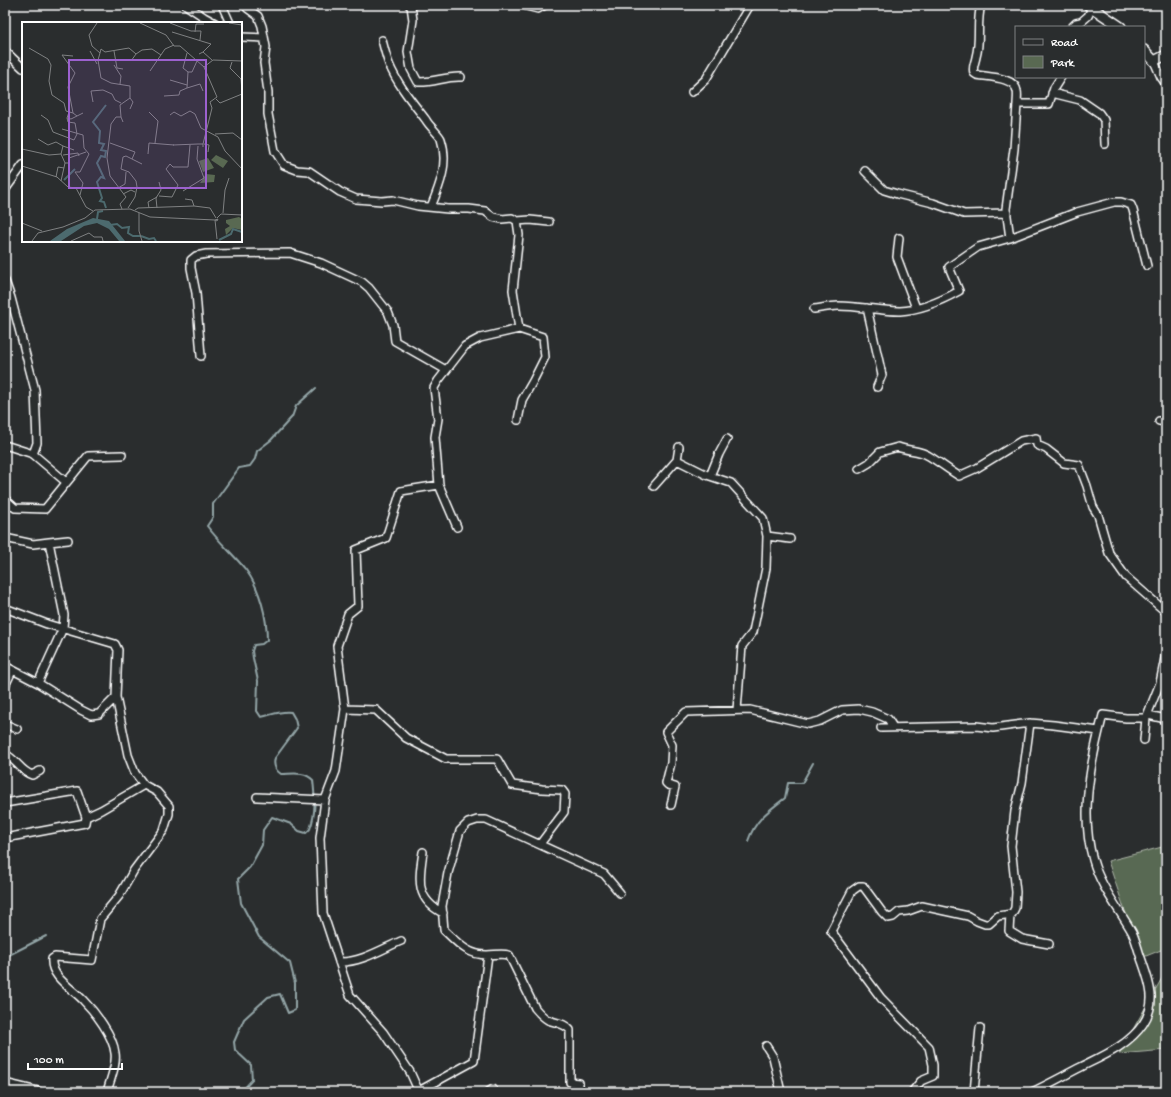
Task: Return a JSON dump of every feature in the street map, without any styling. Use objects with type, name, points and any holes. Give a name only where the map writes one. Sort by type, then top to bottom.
[{"type":"main road","points":[[1090,7],[1119,26]]},
{"type":"main road","points":[[1145,51],[1154,60],[1166,55]]},
{"type":"main road","points":[[5,1084],[38,1092]]},
{"type":"street","points":[[186,5],[213,22]]},
{"type":"street","points":[[222,5],[230,22]]},
{"type":"street","points":[[247,5],[248,8],[258,16],[264,38],[266,47],[264,63],[268,92],[268,114],[275,151],[284,165],[297,170],[309,171],[340,192],[356,199],[382,201],[393,200],[418,206],[469,209],[485,211],[502,219],[512,218],[517,221],[530,220],[549,222]]},
{"type":"street","points":[[409,5],[411,6],[413,20],[408,52],[411,69],[418,82],[426,82],[450,76],[461,76]]},
{"type":"street","points":[[526,6],[538,9],[545,5]]},
{"type":"street","points":[[692,92],[706,79],[750,5]]},
{"type":"street","points":[[980,5],[978,46],[973,68],[974,73],[1006,80],[1012,83],[1017,91],[1014,149],[1007,213],[1010,238]]},
{"type":"street","points":[[1073,26],[1076,22],[1081,22],[1088,16],[1090,7]]},
{"type":"street","points":[[242,38],[264,38]]},
{"type":"street","points":[[382,40],[389,64],[399,83],[432,129],[440,137],[443,145],[445,166],[441,182],[431,207]]},
{"type":"street","points":[[5,51],[22,67]]},
{"type":"street","points":[[1154,60],[1161,77],[1166,84]]},
{"type":"street","points":[[1017,104],[1048,104],[1060,78]]},
{"type":"street","points":[[1052,93],[1080,100],[1099,113],[1104,120],[1105,144]]},
{"type":"street","points":[[5,190],[22,166]]},
{"type":"street","points":[[865,171],[884,190],[933,203],[964,214],[1007,213]]},
{"type":"street","points":[[814,309],[839,306],[894,310],[916,308],[942,300],[959,291],[950,267],[978,247],[1010,238],[1077,212],[1114,202],[1121,202],[1131,205],[1148,266]]},
{"type":"street","points":[[517,221],[519,235],[513,290],[519,328]]},
{"type":"street","points":[[899,238],[897,257],[916,308]]},
{"type":"street","points":[[200,356],[196,292],[191,268],[191,260],[196,256],[206,254],[290,253],[321,263],[362,282],[369,288],[388,312],[395,341],[446,370]]},
{"type":"street","points":[[5,281],[11,298],[35,390],[37,443],[33,454]]},
{"type":"street","points":[[867,308],[882,375],[878,387]]},
{"type":"street","points":[[457,527],[439,485],[435,437],[438,419],[434,388],[465,346],[480,338],[519,328],[543,337],[545,356],[522,400],[518,420]]},
{"type":"street","points":[[859,469],[869,463],[880,452],[898,447],[929,455],[945,468],[959,476],[977,468],[1021,441],[1036,438],[1037,445],[1046,449],[1064,463],[1079,465],[1093,507],[1098,515],[1109,553],[1126,577],[1166,612]]},
{"type":"street","points":[[710,476],[727,439]]},
{"type":"street","points":[[5,445],[33,454],[66,482]]},
{"type":"street","points":[[654,486],[677,460],[679,447]]},
{"type":"street","points":[[5,499],[15,508],[45,509],[88,456],[122,455]]},
{"type":"street","points":[[677,460],[710,476],[731,483],[763,518],[767,536],[766,568],[753,632],[742,646],[737,710]]},
{"type":"street","points":[[439,485],[401,491],[386,538],[356,550],[358,606],[348,614],[337,646],[345,709],[336,771],[322,799],[320,838],[323,913],[350,995],[383,1032],[410,1072],[418,1091],[474,1061],[488,955]]},
{"type":"street","points":[[767,536],[790,540]]},
{"type":"street","points":[[5,538],[33,544],[68,540]]},
{"type":"street","points":[[38,683],[63,628],[64,615],[50,542]]},
{"type":"street","points":[[5,608],[115,644],[118,650],[116,697],[128,755],[135,773],[144,785],[157,792],[169,806],[169,814],[164,830],[134,870],[119,896],[100,919],[92,960],[55,957],[52,959],[54,970],[60,978],[84,1000],[103,1024],[112,1044],[115,1053],[114,1064],[107,1092]]},
{"type":"street","points":[[1144,740],[1147,716],[1160,683],[1166,654]]},
{"type":"street","points":[[5,666],[38,683],[80,710],[91,715],[99,714],[116,697]]},
{"type":"street","points":[[5,686],[12,670]]},
{"type":"street","points":[[345,709],[376,710],[406,738],[446,759],[497,759],[512,785],[562,790],[565,794],[564,812],[540,844]]},
{"type":"street","points":[[672,805],[675,787],[666,783],[671,763],[672,745],[666,732],[686,712],[750,710],[808,724],[842,710],[859,709],[872,712],[888,720],[893,727]]},
{"type":"street","points":[[1032,1092],[1115,1049],[1132,1037],[1139,1029],[1151,1009],[1151,990],[1132,934],[1106,890],[1093,861],[1088,827],[1088,788],[1091,762],[1103,715],[1126,718],[1147,716],[1166,719]]},
{"type":"street","points":[[881,728],[976,726],[993,728],[1030,723],[1099,731]]},
{"type":"street","points":[[912,1092],[921,1081],[933,1076],[933,1065],[929,1047],[881,998],[831,931],[852,891],[859,886],[863,886],[888,918],[893,917],[899,912],[908,911],[922,906],[968,916],[977,922],[988,924],[998,916],[1010,915],[1014,912],[1016,892],[1012,842],[1015,811],[1022,783],[1030,723]]},
{"type":"street","points":[[5,724],[17,729]]},
{"type":"street","points":[[5,754],[13,758],[24,772],[32,775],[40,771]]},
{"type":"street","points":[[86,817],[144,785]]},
{"type":"street","points":[[5,803],[76,791],[86,817],[85,823],[5,838]]},
{"type":"street","points":[[256,797],[322,799]]},
{"type":"street","points":[[579,1092],[579,1083],[570,1082],[570,1030],[567,1026],[542,1016],[535,1008],[509,955],[503,953],[488,955],[477,954],[466,950],[444,930],[442,906],[452,857],[460,831],[468,823],[477,820],[486,820],[604,874],[620,893]]},
{"type":"street","points":[[423,852],[419,880],[423,896],[433,908],[443,913]]},
{"type":"street","points":[[1010,915],[1009,932],[1022,939],[1049,944]]},
{"type":"street","points":[[339,962],[346,963],[360,959],[401,941]]},
{"type":"street","points":[[974,1092],[980,1028]]},
{"type":"street","points":[[766,1046],[773,1057],[781,1092]]},
{"type":"green space","points":[[1166,846],[1166,948],[1141,958],[1108,861]]},
{"type":"green space","points":[[1166,971],[1166,1050],[1119,1054]]},
{"type":"waterway","points":[[241,1092],[252,1080],[251,1065],[235,1050],[234,1042],[244,1019],[268,997],[280,994],[288,1013],[295,1010],[295,983],[290,963],[259,937],[241,903],[238,879],[250,867],[262,845],[263,830],[272,817],[291,824],[299,831],[306,833],[310,829],[314,811],[314,793],[313,780],[310,777],[302,774],[281,774],[275,767],[275,758],[297,728],[295,719],[291,712],[280,712],[261,717],[257,711],[258,681],[252,651],[254,645],[262,644],[267,640],[266,622],[262,604],[259,594],[246,570],[216,538],[207,526],[213,517],[213,504],[239,468],[250,466],[255,459],[257,451],[271,440],[292,417],[296,406],[316,388]]},
{"type":"waterway","points":[[748,841],[754,827],[758,822],[785,798],[788,783],[802,783],[813,763]]},
{"type":"waterway","points":[[5,957],[46,936]]}]
